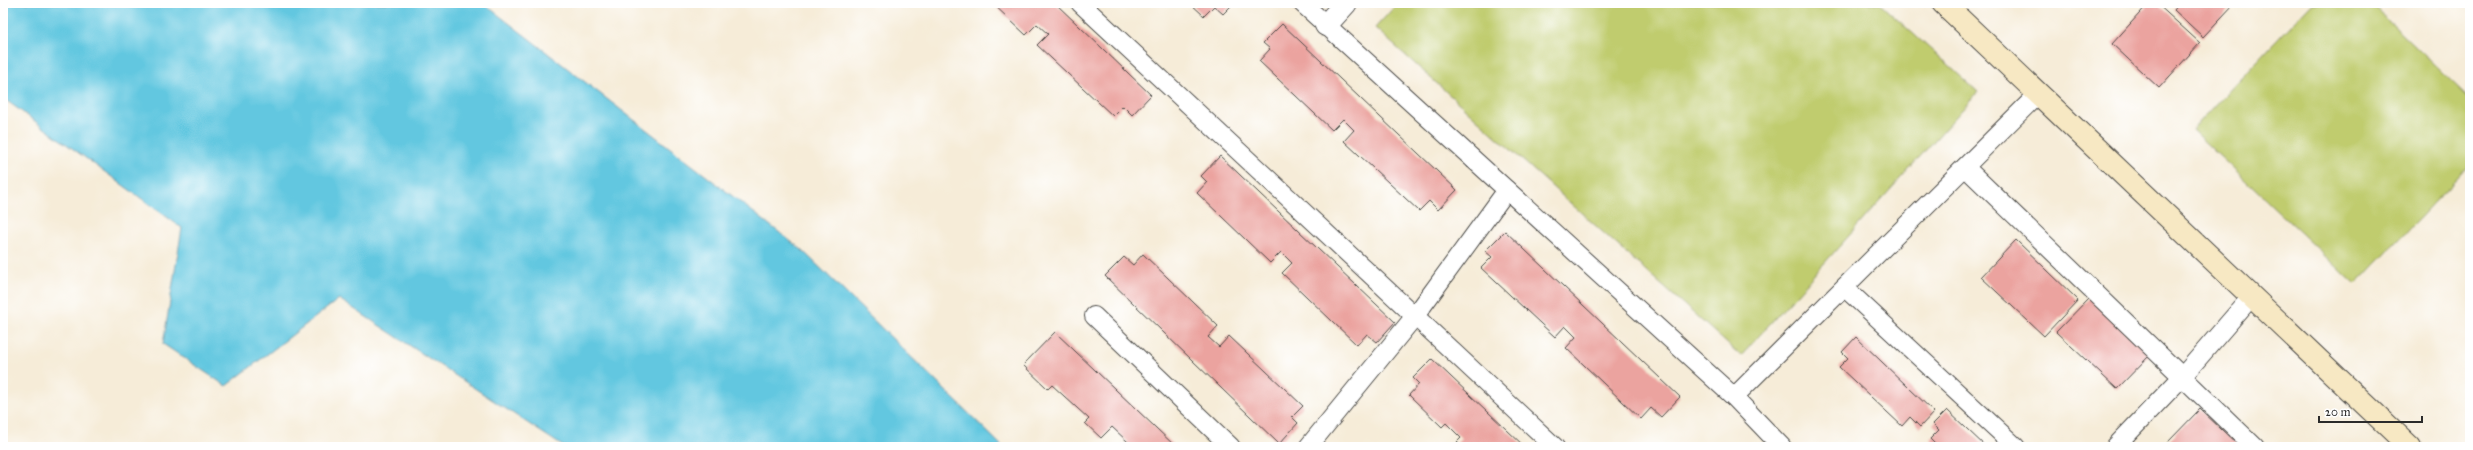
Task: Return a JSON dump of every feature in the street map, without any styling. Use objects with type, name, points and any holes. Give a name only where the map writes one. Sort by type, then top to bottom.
[{"type":"street","points":[[1326,25],[1346,3]]},
{"type":"street","points":[[1943,3],[2410,447]]},
{"type":"lane","points":[[1080,3],[1555,447]]},
{"type":"lane","points":[[1302,3],[1734,397],[1782,447]]},
{"type":"lane","points":[[1734,397],[2038,94]]},
{"type":"lane","points":[[1965,167],[2255,447]]},
{"type":"lane","points":[[1308,447],[1415,316],[1507,190]]},
{"type":"lane","points":[[1845,288],[2016,447]]},
{"type":"lane","points":[[2115,447],[2182,377],[2252,296]]},
{"type":"lane","points":[[1094,316],[1231,447]]},
{"type":"green space","points":[[1398,3],[1879,3],[1978,92],[1741,356],[1375,28]]},
{"type":"green space","points":[[2312,3],[2370,3],[2470,99],[2470,165],[2356,285],[2192,130]]},
{"type":"water","points":[[3,3],[483,3],[802,250],[1003,447],[564,447],[339,299],[226,386],[163,344],[182,228],[3,98]]},
{"type":"building","points":[[992,3],[1055,3],[1151,95],[1132,115],[1123,106],[1113,116],[1037,45],[1048,34],[1037,24],[1026,35]]},
{"type":"building","points":[[1190,3],[1234,3],[1223,14],[1214,6],[1204,16]]},
{"type":"building","points":[[2149,3],[2156,3],[2200,43],[2159,88],[2112,44]]},
{"type":"building","points":[[2180,3],[2235,3],[2203,37],[2174,10]]},
{"type":"building","points":[[1282,24],[1457,190],[1438,210],[1429,201],[1419,211],[1344,141],[1354,130],[1343,119],[1332,130],[1259,61],[1270,49],[1263,43]]},
{"type":"building","points":[[1220,156],[1395,322],[1377,342],[1367,334],[1357,345],[1282,273],[1292,263],[1281,252],[1270,263],[1197,193],[1207,182],[1201,176]]},
{"type":"building","points":[[1505,231],[1680,397],[1661,417],[1651,408],[1641,419],[1566,348],[1576,337],[1565,326],[1555,337],[1481,268],[1492,257],[1485,251]]},
{"type":"building","points":[[2016,240],[2078,300],[2044,336],[1981,277]]},
{"type":"building","points":[[1143,254],[1218,326],[1208,337],[1219,347],[1229,336],[1303,406],[1292,417],[1298,423],[1279,444],[1105,276],[1124,257],[1133,265]]},
{"type":"building","points":[[2090,297],[2151,354],[2117,389],[2056,332]]},
{"type":"building","points":[[1055,332],[1176,447],[1123,447],[1128,442],[1112,427],[1101,438],[1085,423],[1089,419],[1052,385],[1048,389],[1023,365]]},
{"type":"building","points":[[1856,337],[1934,412],[1920,427],[1910,417],[1902,426],[1839,367],[1848,358],[1842,352]]},
{"type":"building","points":[[1432,359],[1525,447],[1462,447],[1457,442],[1461,438],[1446,423],[1442,427],[1409,395],[1419,384],[1413,378]]},
{"type":"building","points":[[2200,409],[2240,447],[2171,447],[2167,443]]},
{"type":"building","points":[[1947,410],[1986,447],[1938,447],[1930,439],[1939,430],[1933,424]]}]
